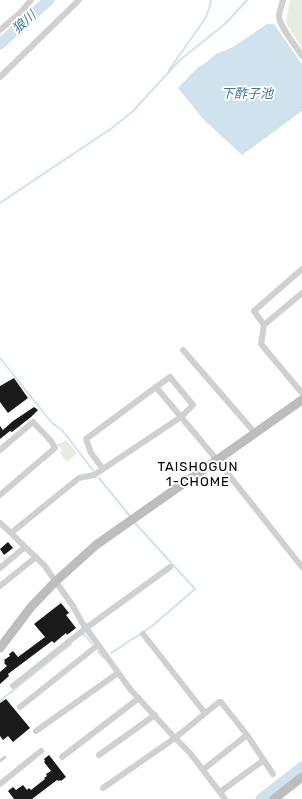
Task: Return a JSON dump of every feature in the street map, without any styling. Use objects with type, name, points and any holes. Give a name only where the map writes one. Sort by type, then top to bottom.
[{"type":"street","points":[[0,30],[31,0]]},
{"type":"street","points":[[0,77],[79,0]]},
{"type":"street","points":[[283,0],[279,18],[282,26],[302,56]]},
{"type":"street","points":[[264,325],[254,311],[302,269]]},
{"type":"street","points":[[302,293],[264,325],[261,344],[302,393]]},
{"type":"street","points":[[183,350],[255,433]]},
{"type":"street","points":[[11,533],[79,478],[94,475],[103,469],[181,417],[193,405],[170,377],[86,439],[91,453],[103,469]]},
{"type":"street","points":[[156,387],[217,460],[302,567]]},
{"type":"street","points":[[0,648],[31,607],[55,582],[96,545],[302,400]]},
{"type":"street","points":[[0,450],[33,422],[51,441],[55,448],[0,495]]},
{"type":"street","points":[[2,527],[11,533],[44,565],[73,606],[86,628],[130,689],[175,738],[190,752],[225,799]]},
{"type":"street","points":[[0,568],[25,547]]},
{"type":"street","points":[[0,586],[36,557]]},
{"type":"street","points":[[13,686],[86,628],[170,567]]},
{"type":"street","points":[[143,634],[205,713]]},
{"type":"street","points":[[20,707],[98,645]]},
{"type":"street","points":[[36,731],[118,673]]},
{"type":"street","points":[[62,757],[139,698]]},
{"type":"street","points":[[103,788],[175,738],[219,702],[221,702],[247,735],[274,774]]},
{"type":"street","points":[[99,755],[155,715]]},
{"type":"street","points":[[204,769],[247,735]]},
{"type":"street","points":[[0,784],[41,751]]},
{"type":"street","points":[[220,792],[264,760]]},
{"type":"street","points":[[274,799],[302,777]]},
{"type":"lane","points":[[0,761],[5,758]]},
{"type":"shaded area","points":[[290,0],[302,0],[302,48],[286,23]]},
{"type":"shaded area","points":[[66,440],[77,453],[67,462],[60,453],[62,450],[56,444]]},
{"type":"water","name":"下酢子池","points":[[267,24],[274,24],[302,64],[302,111],[242,155],[203,119],[178,88],[198,67],[216,54],[233,47]]},
{"type":"building","points":[[14,378],[28,398],[8,413],[0,402],[0,386]]},
{"type":"building","points":[[34,407],[38,410],[31,417],[12,432],[10,431],[0,439],[0,426],[3,430],[13,421]]},
{"type":"building","points":[[8,542],[13,548],[4,555],[0,549]]},
{"type":"building","points":[[61,603],[69,613],[66,615],[76,628],[67,635],[66,633],[54,643],[52,641],[8,674],[9,676],[0,684],[0,672],[7,666],[4,663],[4,660],[10,656],[9,654],[13,651],[18,657],[45,637],[34,624]]},
{"type":"building","points":[[6,699],[30,728],[13,742],[8,736],[3,740],[0,736],[0,703]]},
{"type":"building","points":[[49,755],[66,777],[61,781],[57,780],[32,799],[14,799],[8,791],[13,787],[16,790],[23,785],[27,790],[29,788],[31,790],[45,779],[44,778],[47,776],[46,774],[51,771],[44,762],[44,759]]},
{"type":"waterway","name":"狼川","points":[[0,44],[49,0]]},
{"type":"waterway","points":[[169,70],[205,19],[211,0]]},
{"type":"waterway","points":[[0,203],[112,128],[132,112],[180,60],[226,23],[247,0]]},
{"type":"waterway","points":[[0,358],[52,423],[62,430],[93,470]]},
{"type":"waterway","points":[[99,478],[129,515]]},
{"type":"waterway","points":[[111,653],[151,627],[195,589],[135,523]]},
{"type":"waterway","points":[[82,635],[84,634],[92,644]]},
{"type":"waterway","points":[[0,701],[71,644]]},
{"type":"waterway","points":[[98,652],[104,658]]},
{"type":"waterway","points":[[261,799],[302,767]]},
{"type":"district","name":"TAISHOGUN 1-CHOME","points":[[198,474]]}]
